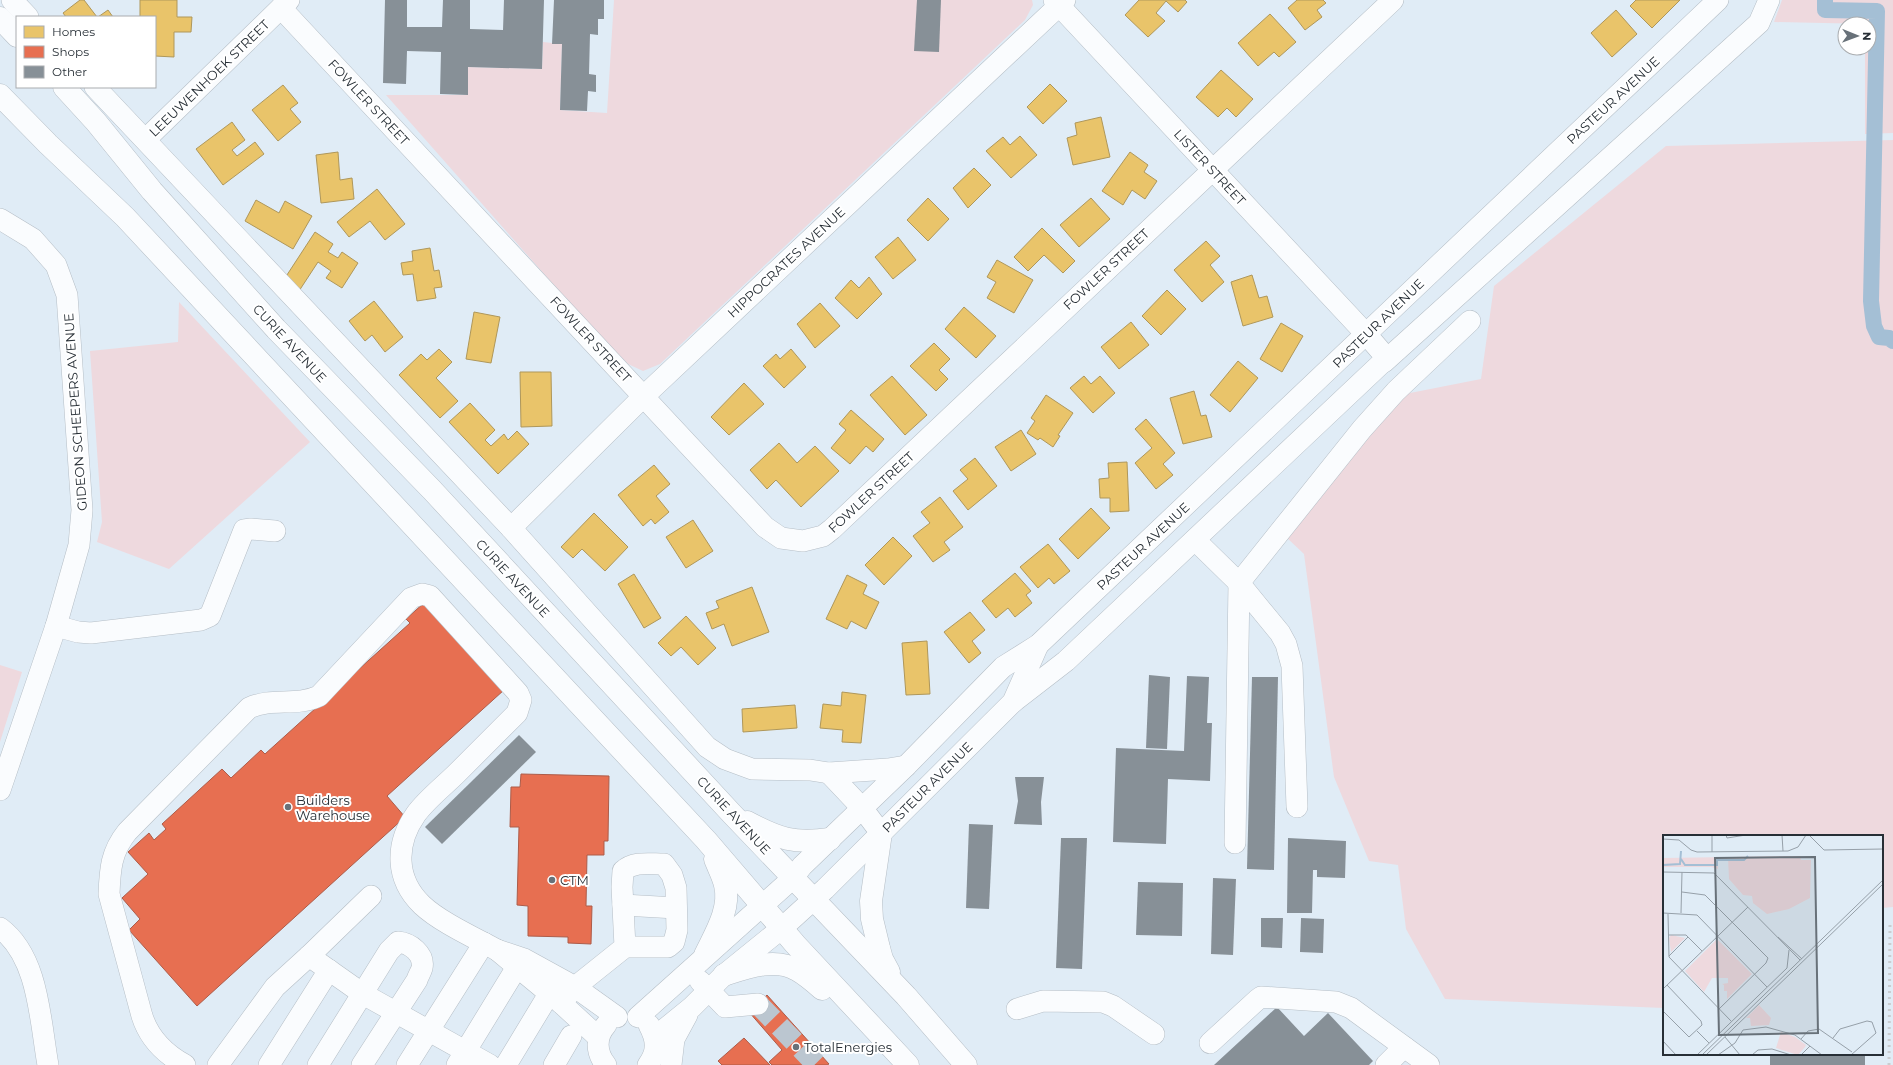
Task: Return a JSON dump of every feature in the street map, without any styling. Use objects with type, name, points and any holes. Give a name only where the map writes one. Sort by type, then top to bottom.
[{"type":"main road","name":"CURIE AVENUE","points":[[65,88],[96,122],[152,191],[276,330],[432,490],[732,814],[906,996],[966,1065]]},
{"type":"main road","points":[[0,95],[48,144],[131,223],[706,840],[795,944],[908,1065]]},
{"type":"main road","points":[[0,117],[48,144]]},
{"type":"main road","points":[[732,814],[763,830],[794,841],[810,842],[830,838]]},
{"type":"main road","points":[[881,833],[871,889],[872,919],[882,959],[906,996]]},
{"type":"main road","points":[[698,963],[721,920],[725,909],[726,893],[723,878],[706,840]]},
{"type":"main road","points":[[724,975],[751,966],[771,965],[792,967],[805,974],[848,1013],[892,1047]]},
{"type":"street","points":[[12,0],[27,16]]},
{"type":"street","name":"FOWLER STREET","points":[[285,4],[644,396],[772,532],[782,538],[803,541],[823,536],[864,500],[971,397],[1393,0]]},
{"type":"street","name":"PASTEUR AVENUE","points":[[638,1017],[793,878],[830,838],[906,766],[1003,668],[1038,645],[1718,0]]},
{"type":"street","points":[[1013,702],[1066,661],[1384,362],[1758,23],[1769,0]]},
{"type":"street","name":"LISTER STREET","points":[[1059,2],[1366,334],[1385,356],[1384,362]]},
{"type":"street","name":"HIPPOCRATES AVENUE","points":[[511,528],[644,396],[1059,2]]},
{"type":"street","name":"LEEUWENHOEK STREET","points":[[146,139],[285,4]]},
{"type":"street","points":[[96,88],[146,139],[174,172],[511,528],[707,747],[735,764],[752,769],[810,770],[828,773],[888,769],[906,766]]},
{"type":"street","name":"GIDEON SCHEEPERS AVENUE","points":[[0,219],[33,239],[56,265],[67,295],[82,510],[79,546],[56,626],[0,790]]},
{"type":"street","points":[[1235,843],[1239,583],[1362,429],[1396,391],[1470,320]]},
{"type":"street","points":[[56,626],[78,632],[91,633],[201,620],[210,616],[244,530],[251,528],[275,531]]},
{"type":"street","points":[[1195,540],[1239,583],[1280,633],[1286,644],[1292,666],[1297,807]]},
{"type":"street","points":[[185,1065],[156,1043],[145,1026],[109,894],[110,874],[116,848],[127,832],[249,708],[267,702],[304,702],[320,696],[412,598],[419,594],[430,596],[518,693],[521,700],[517,713],[417,814],[402,841],[400,858],[402,875],[406,885],[422,905],[438,917],[491,947],[518,967],[555,999],[601,1056]]},
{"type":"street","name":"PASTEUR AVENUE","points":[[692,1008],[724,975],[782,928],[813,898],[825,889],[1013,702],[1038,645]]},
{"type":"street","points":[[828,773],[862,808],[881,833]]},
{"type":"street","points":[[506,1065],[555,999],[574,987],[625,947],[668,947],[674,942],[677,930],[676,888],[672,875],[664,864],[634,864],[623,871],[625,947]]},
{"type":"street","points":[[218,1065],[275,987],[371,896]]},
{"type":"street","points":[[623,905],[676,908]]},
{"type":"street","points":[[0,928],[8,934],[23,955],[33,976],[48,1065]]},
{"type":"street","points":[[318,1065],[389,951],[398,942],[405,942],[416,949],[422,959],[422,967],[416,980],[362,1065]]},
{"type":"street","points":[[491,947],[524,959],[574,987],[617,1017]]},
{"type":"street","points":[[407,1065],[430,1030],[491,947]]},
{"type":"street","points":[[309,956],[363,994],[430,1030],[462,1058],[490,1065]]},
{"type":"street","points":[[698,963],[709,990],[725,1007],[758,1004]]},
{"type":"street","points":[[462,1058],[518,967]]},
{"type":"street","points":[[269,1065],[329,970]]},
{"type":"street","points":[[1210,1043],[1257,1000],[1263,997],[1345,1004],[1429,1065]]},
{"type":"street","points":[[1018,1009],[1043,1001],[1103,1002],[1113,1006],[1154,1034]]},
{"type":"street","points":[[653,1050],[692,1008]]},
{"type":"street","points":[[671,1065],[674,1039],[692,1008]]},
{"type":"street","points":[[601,1056],[602,1029],[617,1017],[627,1015],[638,1017],[649,1025],[653,1050],[668,1065]]},
{"type":"street","points":[[554,1065],[571,1036]]},
{"type":"street","points":[[1386,1065],[1404,1047]]},
{"type":"shaded area","points":[[614,0],[1032,0],[1033,5],[1025,20],[660,364],[643,371],[628,364],[582,317],[386,95],[468,95],[468,67],[542,69],[543,42],[562,44],[560,110],[607,113]]},
{"type":"shaded area","points":[[1782,0],[1893,0],[1893,133],[1865,134],[1865,56],[1877,56],[1877,16],[1837,16],[1837,23],[1774,22]]},
{"type":"shaded area","points":[[1893,140],[1893,907],[1883,908],[1883,835],[1663,835],[1663,1008],[1445,999],[1406,929],[1398,865],[1369,861],[1334,777],[1304,554],[1286,537],[1405,394],[1481,379],[1494,286],[1666,146]]},
{"type":"shaded area","points":[[179,302],[310,442],[169,569],[97,542],[102,522],[90,351],[178,342]]},
{"type":"shaded area","points":[[0,665],[22,672],[0,742]]},
{"type":"building: Homes","points":[[80,0],[84,0],[96,16],[65,16],[63,13]]},
{"type":"building: Homes","points":[[140,0],[177,0],[177,17],[192,17],[191,32],[174,32],[174,57],[156,56],[156,16],[140,16]]},
{"type":"building: Homes","points":[[1139,0],[1185,0],[1187,2],[1178,12],[1166,1],[1156,13],[1165,21],[1148,37],[1125,15]]},
{"type":"building: Homes","points":[[1297,0],[1323,0],[1326,3],[1317,10],[1322,17],[1305,30],[1288,8]]},
{"type":"building: Homes","points":[[1636,0],[1680,0],[1652,28],[1630,6]]},
{"type":"building: Homes","points":[[108,10],[112,16],[99,16]]},
{"type":"building: Homes","points":[[1616,10],[1637,34],[1612,57],[1591,33]]},
{"type":"building: Homes","points":[[1270,14],[1296,42],[1279,57],[1274,52],[1258,66],[1238,43]]},
{"type":"building: Homes","points":[[1221,70],[1253,99],[1236,117],[1227,108],[1218,117],[1196,97]]},
{"type":"building: Homes","points":[[1050,84],[1067,101],[1043,124],[1027,107]]},
{"type":"building: Homes","points":[[283,85],[298,103],[290,109],[301,122],[278,141],[252,110]]},
{"type":"building: Homes","points":[[1101,117],[1110,157],[1073,165],[1067,138],[1077,135],[1075,123]]},
{"type":"building: Homes","points":[[232,122],[245,140],[232,150],[237,156],[255,142],[264,154],[223,185],[196,149]]},
{"type":"building: Homes","points":[[1020,136],[1037,155],[1011,178],[986,151],[1003,137],[1010,145]]},
{"type":"building: Homes","points":[[338,152],[340,180],[352,178],[354,199],[321,203],[316,155]]},
{"type":"building: Homes","points":[[1130,152],[1148,165],[1144,172],[1157,181],[1145,199],[1132,190],[1123,205],[1102,191]]},
{"type":"building: Homes","points":[[974,168],[991,185],[968,208],[953,188]]},
{"type":"building: Homes","points":[[377,189],[405,224],[385,240],[370,221],[349,237],[337,222]]},
{"type":"building: Homes","points":[[928,198],[949,219],[928,241],[907,220]]},
{"type":"building: Homes","points":[[1091,198],[1110,219],[1079,247],[1060,225]]},
{"type":"building: Homes","points":[[256,200],[279,213],[285,201],[312,216],[293,249],[245,221]]},
{"type":"building: Homes","points":[[1042,228],[1075,261],[1063,273],[1044,255],[1028,271],[1014,257]]},
{"type":"building: Homes","points":[[315,232],[333,244],[328,252],[338,258],[342,252],[358,263],[342,288],[326,278],[331,271],[318,262],[299,291],[283,281]]},
{"type":"building: Homes","points":[[898,237],[916,260],[893,279],[875,257]]},
{"type":"building: Homes","points":[[1206,241],[1220,256],[1210,265],[1224,282],[1202,302],[1174,270]]},
{"type":"building: Homes","points":[[430,248],[434,271],[439,270],[442,287],[434,288],[436,298],[417,301],[413,274],[403,275],[401,263],[413,261],[412,251]]},
{"type":"building: Homes","points":[[997,260],[1033,280],[1014,313],[987,298],[996,282],[987,277]]},
{"type":"building: Homes","points":[[1252,275],[1259,298],[1267,296],[1273,317],[1243,326],[1231,282]]},
{"type":"building: Homes","points":[[869,277],[882,294],[857,319],[835,298],[851,280],[859,288]]},
{"type":"building: Homes","points":[[1167,290],[1186,309],[1161,335],[1142,316]]},
{"type":"building: Homes","points":[[374,301],[403,337],[385,352],[372,335],[365,341],[349,321]]},
{"type":"building: Homes","points":[[820,303],[840,326],[815,348],[797,324]]},
{"type":"building: Homes","points":[[964,307],[996,336],[976,358],[945,329]]},
{"type":"building: Homes","points":[[474,312],[500,317],[491,363],[466,359]]},
{"type":"building: Homes","points":[[1131,322],[1149,345],[1119,369],[1101,347]]},
{"type":"building: Homes","points":[[1281,323],[1303,336],[1282,372],[1260,359]]},
{"type":"building: Homes","points":[[934,343],[950,359],[939,370],[948,379],[936,391],[910,366]]},
{"type":"building: Homes","points":[[439,349],[452,362],[436,378],[458,401],[440,418],[399,375],[421,354],[427,360]]},
{"type":"building: Homes","points":[[791,349],[806,367],[784,388],[763,366],[776,354],[780,359]]},
{"type":"building: Homes","points":[[1238,361],[1258,378],[1230,412],[1210,395]]},
{"type":"building: Homes","points":[[520,372],[551,372],[552,426],[521,427]]},
{"type":"building: Homes","points":[[892,376],[927,415],[905,435],[870,395]]},
{"type":"building: Homes","points":[[1084,376],[1091,384],[1100,376],[1115,393],[1093,413],[1070,388]]},
{"type":"building: Homes","points":[[744,383],[764,404],[729,435],[711,417]]},
{"type":"building: Homes","points":[[1194,391],[1201,416],[1206,415],[1212,437],[1183,444],[1170,398]]},
{"type":"building: Homes","points":[[1046,395],[1073,413],[1058,435],[1060,436],[1053,447],[1040,438],[1038,440],[1027,433],[1035,421],[1031,418]]},
{"type":"building: Homes","points":[[470,403],[495,430],[485,440],[491,446],[504,434],[508,440],[517,431],[529,444],[498,474],[449,422]]},
{"type":"building: Homes","points":[[851,410],[884,439],[873,452],[866,446],[850,464],[831,448],[846,430],[839,424]]},
{"type":"building: Homes","points":[[1146,419],[1175,453],[1163,464],[1173,475],[1156,489],[1135,463],[1152,448],[1135,429]]},
{"type":"building: Homes","points":[[1021,430],[1036,454],[1011,471],[995,447]]},
{"type":"building: Homes","points":[[779,443],[797,463],[815,446],[839,471],[801,507],[776,480],[767,489],[750,470]]},
{"type":"building: Homes","points":[[975,458],[997,486],[968,510],[953,491],[968,479],[960,470]]},
{"type":"building: Homes","points":[[1127,462],[1129,511],[1110,512],[1110,498],[1100,498],[1099,479],[1109,478],[1108,463]]},
{"type":"building: Homes","points":[[654,465],[670,484],[656,496],[669,512],[655,524],[651,519],[643,526],[618,495]]},
{"type":"building: Homes","points":[[940,497],[963,527],[944,542],[950,550],[933,562],[913,536],[930,523],[921,512]]},
{"type":"building: Homes","points":[[1091,508],[1110,528],[1078,559],[1059,539]]},
{"type":"building: Homes","points":[[594,513],[628,547],[605,571],[582,549],[573,558],[561,547]]},
{"type":"building: Homes","points":[[693,520],[713,551],[686,568],[666,537]]},
{"type":"building: Homes","points":[[893,537],[912,556],[884,585],[865,565]]},
{"type":"building: Homes","points":[[1048,544],[1070,571],[1054,584],[1049,578],[1038,588],[1020,567]]},
{"type":"building: Homes","points":[[1015,573],[1031,591],[1026,595],[1032,603],[1015,617],[1008,608],[996,618],[982,601]]},
{"type":"building: Homes","points":[[634,574],[661,618],[644,628],[618,584]]},
{"type":"building: Homes","points":[[847,575],[867,585],[863,594],[879,602],[866,629],[851,621],[847,629],[826,619]]},
{"type":"building: Homes","points":[[752,587],[769,632],[732,646],[724,624],[712,629],[706,613],[719,608],[716,601]]},
{"type":"building: Homes","points":[[970,612],[985,630],[972,641],[981,653],[969,663],[944,632]]},
{"type":"building: Homes","points":[[686,616],[716,648],[698,665],[681,647],[671,656],[658,643]]},
{"type":"building: Homes","points":[[927,641],[930,694],[906,695],[902,643]]},
{"type":"building: Homes","points":[[842,692],[866,695],[861,743],[842,742],[843,730],[820,728],[823,704],[841,706]]},
{"type":"building: Homes","points":[[795,705],[797,728],[743,732],[742,709]]},
{"type":"building: Shops","name":"Builders Warehouse","points":[[425,602],[504,690],[387,796],[405,817],[197,1006],[129,930],[140,919],[122,898],[148,874],[128,852],[149,833],[154,840],[166,829],[162,824],[222,769],[231,778],[261,750],[265,754],[410,623],[406,619]]},
{"type":"building: Shops","name":"CTM","points":[[521,774],[609,776],[608,841],[604,841],[604,855],[587,855],[586,906],[592,906],[591,944],[568,943],[568,937],[528,936],[528,906],[517,905],[519,827],[510,827],[511,787],[520,787]]},
{"type":"building: Shops","points":[[767,995],[829,1064],[772,1065],[769,1062],[782,1050],[749,1012]]},
{"type":"building: Shops","points":[[744,1038],[770,1065],[722,1065],[718,1061]]},
{"type":"building: Other","points":[[385,0],[407,0],[407,27],[442,27],[443,0],[470,0],[470,29],[503,30],[504,0],[544,0],[542,69],[468,67],[468,95],[440,94],[441,52],[407,51],[406,84],[383,83]]},
{"type":"building: Other","points":[[554,0],[604,0],[604,19],[598,19],[598,35],[590,34],[589,74],[596,75],[596,92],[588,91],[587,111],[560,110],[562,44],[552,44]]},
{"type":"building: Other","points":[[917,0],[941,0],[939,52],[914,51]]},
{"type":"building: Other","points":[[1149,675],[1170,677],[1167,749],[1146,748]]},
{"type":"building: Other","points":[[1187,676],[1209,677],[1207,723],[1212,723],[1210,781],[1168,779],[1166,844],[1113,842],[1116,748],[1184,751]]},
{"type":"building: Other","points":[[1252,677],[1278,677],[1274,870],[1247,869]]},
{"type":"building: Other","points":[[519,735],[536,752],[442,844],[425,827]]},
{"type":"building: Other","points":[[1015,777],[1044,777],[1041,802],[1042,825],[1014,824],[1018,801]]},
{"type":"building: Other","points":[[969,824],[993,825],[989,909],[966,908]]},
{"type":"building: Other","points":[[1061,838],[1087,838],[1082,969],[1056,968]]},
{"type":"building: Other","points":[[1288,838],[1346,841],[1345,878],[1317,877],[1317,870],[1313,870],[1312,913],[1287,913]]},
{"type":"building: Other","points":[[1213,878],[1236,879],[1233,955],[1211,954]]},
{"type":"building: Other","points":[[1138,882],[1183,883],[1182,936],[1136,935]]},
{"type":"building: Other","points":[[1261,918],[1283,918],[1282,948],[1261,947]]},
{"type":"building: Other","points":[[1301,918],[1324,919],[1323,953],[1300,952]]},
{"type":"building: Other","points":[[1277,1007],[1304,1036],[1328,1013],[1373,1061],[1369,1065],[1214,1065]]},
{"type":"building: Other","points":[[1770,1055],[1865,1055],[1865,1065],[1770,1065]]},
{"type":"waterway","points":[[1825,0],[1825,10],[1877,11],[1871,301],[1874,326],[1879,337],[1889,338],[1893,341]]},
{"type":"tunnel","points":[[758,1004],[817,1065]]},
{"type":"railway","points":[[1889,1065],[1890,923]]},
{"type":"place","name":"Builders Warehouse","points":[[288,807]]},
{"type":"place","name":"CTM","points":[[552,880]]},
{"type":"place","name":"TotalEnergies","points":[[796,1047]]}]
